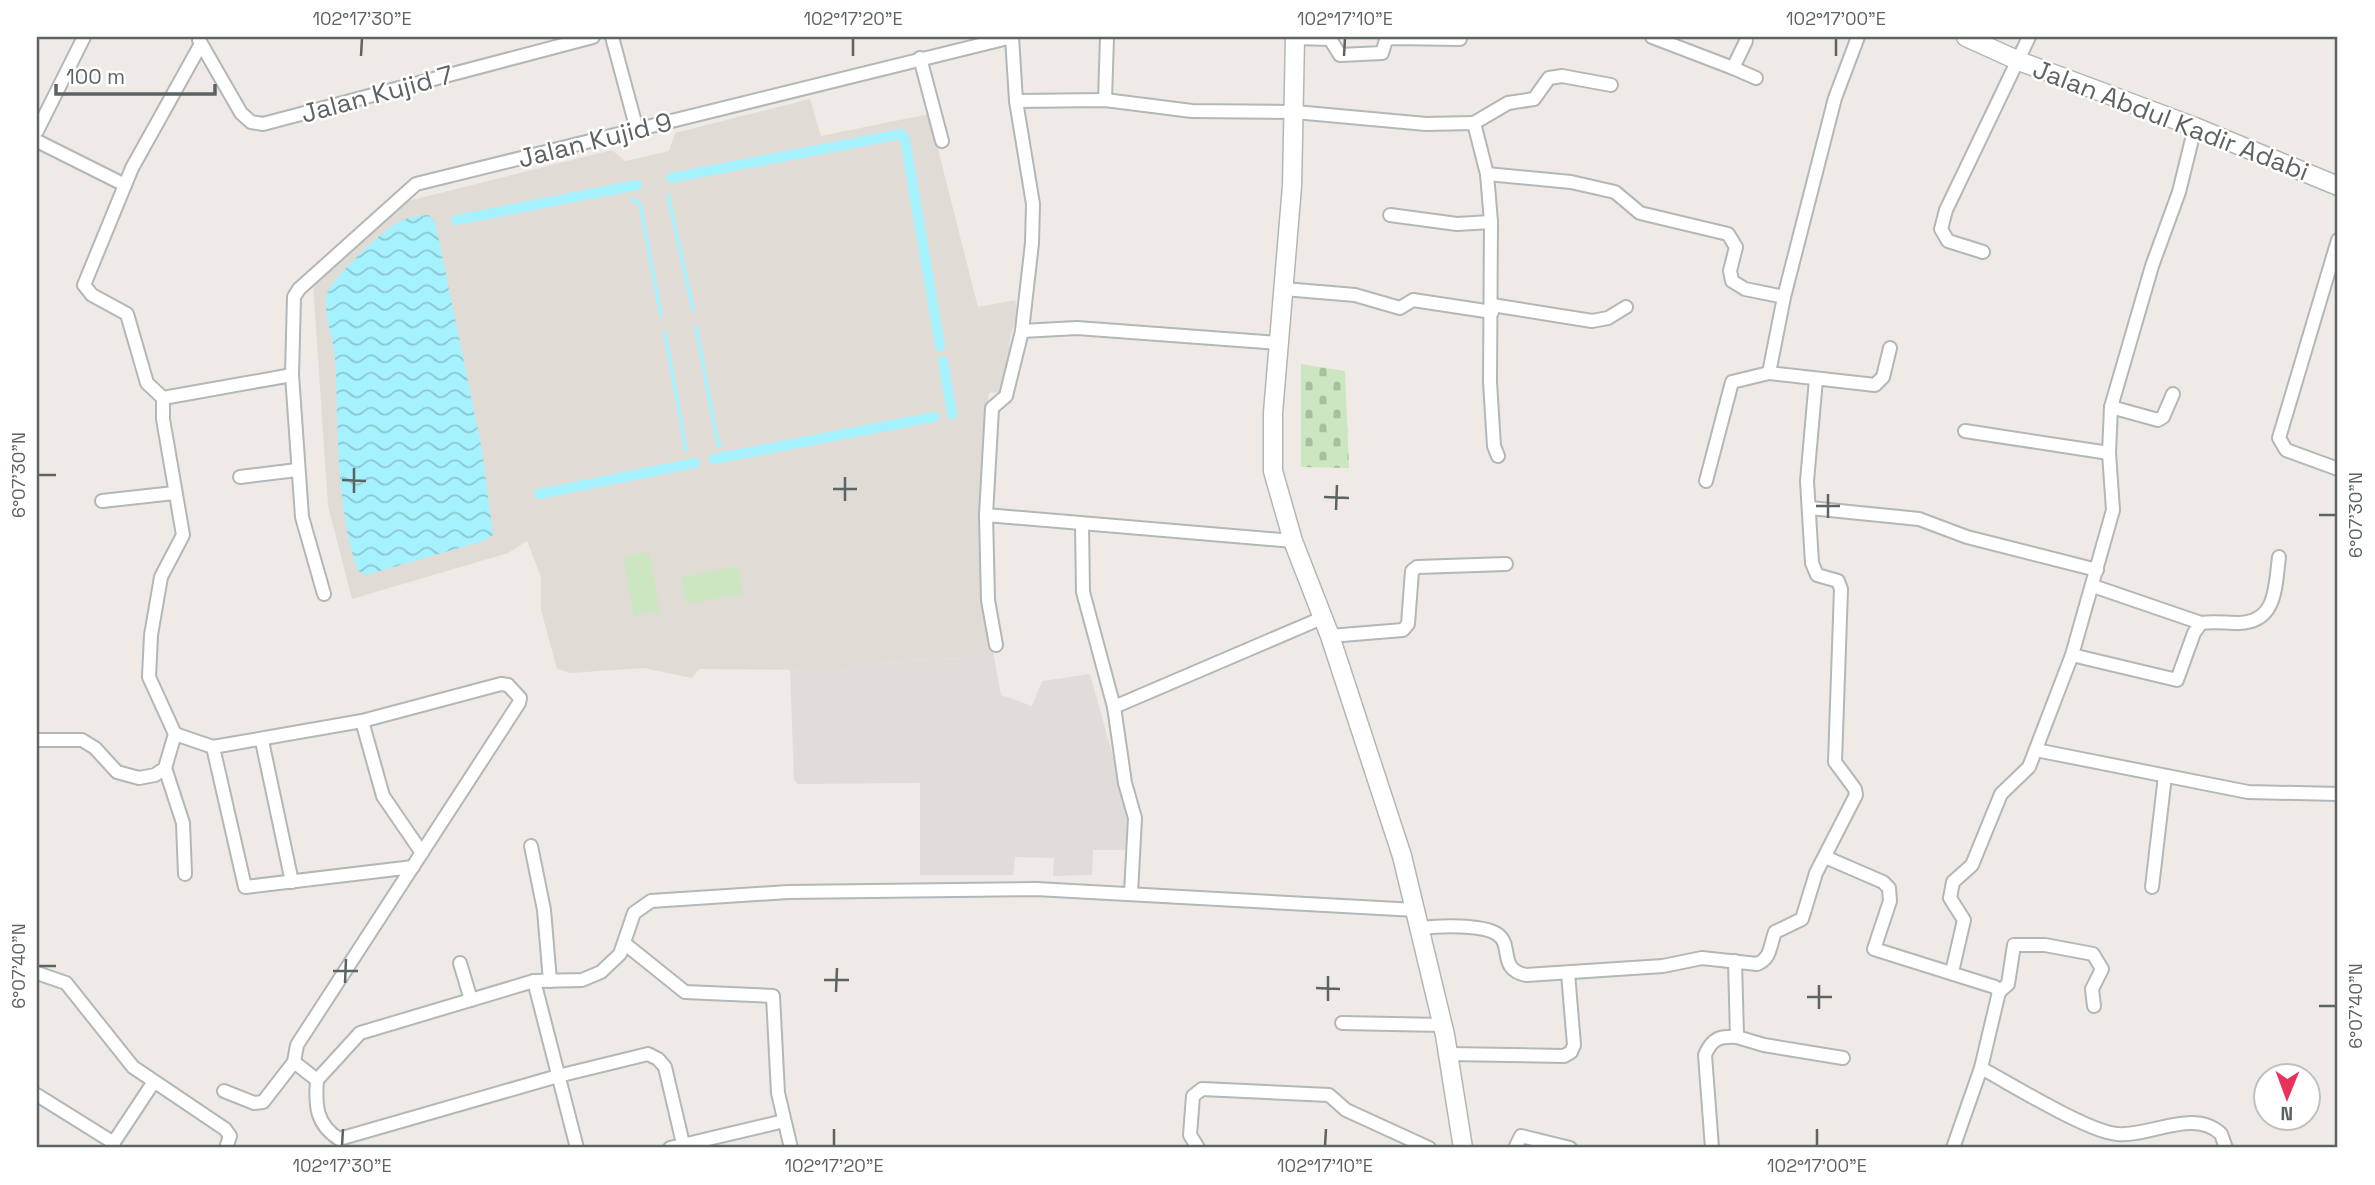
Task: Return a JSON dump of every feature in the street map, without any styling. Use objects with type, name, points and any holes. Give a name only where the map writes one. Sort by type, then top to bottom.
[{"type":"main road","name":"Jalan Abdul Kadir Adabi","points":[[1966,37],[2019,61],[2194,127],[2338,186]]},
{"type":"main road","points":[[1295,38],[1295,112],[1273,413],[1273,471],[1293,541],[1330,636],[1402,856],[1442,1025],[1463,1148]]},
{"type":"street","points":[[37,131],[84,37]]},
{"type":"street","name":"Jalan Kujid 7","points":[[199,40],[241,113],[251,122],[263,124],[593,37]]},
{"type":"street","points":[[612,37],[637,130]]},
{"type":"street","points":[[996,645],[988,600],[986,515],[992,408],[1006,396],[1022,331],[1032,243],[1033,204],[1016,101],[1012,37]]},
{"type":"street","name":"Jalan Kujid 9","points":[[324,594],[302,517],[292,375],[295,293],[416,184],[1012,37]]},
{"type":"street","points":[[1105,100],[1107,37]]},
{"type":"street","points":[[1652,37],[1756,78]]},
{"type":"street","points":[[1769,373],[1784,297],[1835,98],[1858,37]]},
{"type":"street","points":[[1983,252],[1948,241],[1941,229],[1951,200],[2029,37]]},
{"type":"street","points":[[1295,38],[1330,39],[1337,53],[1343,55],[1382,53],[1387,40],[1392,38],[1460,38]]},
{"type":"street","points":[[185,874],[183,823],[165,768],[175,734],[149,677],[151,635],[161,577],[183,538],[174,493],[163,398],[147,383],[127,314],[86,289],[86,276],[125,185],[199,40]]},
{"type":"street","points":[[1734,68],[1746,41]]},
{"type":"street","points":[[920,58],[942,141]]},
{"type":"street","points":[[1016,101],[1105,100],[1192,111],[1295,112],[1426,124],[1474,123],[1508,103],[1534,99],[1549,78],[1562,76],[1611,85]]},
{"type":"street","points":[[1474,123],[1488,174],[1492,309],[1490,382],[1494,446],[1498,456]]},
{"type":"street","points":[[1952,972],[1964,926],[1962,916],[1950,898],[1954,882],[1972,865],[2001,794],[2024,775],[2036,750],[2072,655],[2098,570],[2113,510],[2109,453],[2111,407],[2152,266],[2179,192],[2194,127]]},
{"type":"street","points":[[37,141],[125,185]]},
{"type":"street","points":[[1488,174],[1571,182],[1615,192],[1640,213],[1728,234],[1736,247],[1730,271],[1732,281],[1745,289],[1784,297]]},
{"type":"street","points":[[1390,215],[1457,224],[1491,222]]},
{"type":"street","points":[[2338,240],[2279,438],[2286,450],[2338,469]]},
{"type":"street","points":[[1284,289],[1355,295],[1400,308],[1413,300],[1592,321],[1608,318],[1626,307]]},
{"type":"street","points":[[1022,331],[1077,328],[1278,343]]},
{"type":"street","points":[[1706,481],[1732,382],[1769,373],[1875,385],[1883,377],[1890,348]]},
{"type":"street","points":[[163,398],[292,375]]},
{"type":"street","points":[[684,1147],[666,1072],[653,1056],[639,1054],[558,1076],[341,1144],[319,1120],[317,1080],[360,1033],[534,981],[590,977],[614,962],[624,943],[632,917],[641,906],[651,901],[692,896],[979,889],[1131,893],[1418,919],[1495,932],[1502,940],[1510,966],[1515,972],[1526,975],[1663,966],[1702,958],[1757,964],[1764,961],[1775,932],[1802,919],[1816,873],[1856,792],[1835,762],[1841,589],[1838,581],[1821,577],[1814,571],[1809,453],[1816,379]]},
{"type":"street","points":[[2111,407],[2158,420],[2163,416],[2173,394]]},
{"type":"street","points":[[1965,431],[2109,453]]},
{"type":"street","points":[[240,477],[298,470]]},
{"type":"street","points":[[102,501],[174,493]]},
{"type":"street","points":[[1810,508],[1920,519],[1967,537],[2098,570]]},
{"type":"street","points":[[986,515],[1293,541]]},
{"type":"street","points":[[1082,525],[1083,592],[1114,707],[1125,783],[1135,818],[1131,893]]},
{"type":"street","points":[[2093,586],[2201,623],[2241,623],[2265,615],[2272,605],[2279,558]]},
{"type":"street","points":[[1330,636],[1403,630],[1408,624],[1412,571],[1417,567],[1506,564]]},
{"type":"street","points":[[1114,707],[1322,618]]},
{"type":"street","points":[[2072,655],[2177,680],[2194,633],[2201,623]]},
{"type":"street","points":[[175,734],[213,747],[262,741],[362,721],[500,684],[519,695],[519,703],[299,1043],[294,1062],[263,1102],[254,1103],[225,1091]]},
{"type":"street","points":[[362,721],[383,796],[422,853]]},
{"type":"street","points":[[37,740],[82,740],[95,748],[117,772],[137,778],[155,775],[165,768]]},
{"type":"street","points":[[262,741],[292,883]]},
{"type":"street","points":[[213,747],[243,885],[251,888],[413,867]]},
{"type":"street","points":[[2036,750],[2248,792],[2338,794]]},
{"type":"street","points":[[2152,887],[2165,776]]},
{"type":"street","points":[[531,846],[544,910],[550,981]]},
{"type":"street","points":[[1825,857],[1883,882],[1889,888],[1890,901],[1875,939],[1874,949],[1952,972],[1995,987],[1999,992]]},
{"type":"street","points":[[624,943],[685,992],[773,996],[778,1093],[791,1148]]},
{"type":"street","points":[[1953,1148],[1981,1068],[1999,992],[2008,984],[2014,944],[2045,945],[2093,954],[2098,958],[2102,969],[2092,989],[2094,1006]]},
{"type":"street","points":[[1735,961],[1737,1037]]},
{"type":"street","points":[[460,963],[471,1000]]},
{"type":"street","points":[[37,973],[66,983],[132,1066],[153,1083],[225,1129],[230,1136],[226,1148]]},
{"type":"street","points":[[1448,1054],[1564,1056],[1571,1052],[1574,1045],[1568,973]]},
{"type":"street","points":[[534,981],[577,1148]]},
{"type":"street","points":[[1342,1023],[1442,1025]]},
{"type":"street","points":[[1712,1148],[1705,1055],[1709,1044],[1720,1037],[1737,1037],[1764,1045],[1843,1058]]},
{"type":"street","points":[[294,1062],[317,1080]]},
{"type":"street","points":[[1981,1068],[2104,1132],[2134,1134],[2201,1123],[2221,1135],[2226,1148]]},
{"type":"street","points":[[37,1095],[112,1145],[153,1083]]},
{"type":"street","points":[[1198,1148],[1190,1135],[1193,1096],[1202,1089],[1329,1095],[1346,1110],[1429,1148]]},
{"type":"street","points":[[670,1148],[684,1147],[784,1121]]},
{"type":"street","points":[[1516,1148],[1521,1136],[1570,1148]]},
{"type":"shaded area","points":[[810,99],[821,136],[929,114],[978,307],[1015,300],[1018,313],[1010,337],[1009,357],[1001,392],[989,393],[983,442],[987,599],[994,657],[878,661],[869,667],[818,670],[699,669],[692,678],[644,668],[571,673],[557,669],[541,610],[541,577],[527,541],[508,553],[352,599],[328,506],[313,283],[400,205],[412,200],[612,150],[625,161],[669,151],[675,133]]},
{"type":"shaded area","points":[[994,657],[1001,695],[1032,706],[1042,681],[1090,674],[1127,807],[1126,850],[1093,850],[1092,875],[1053,876],[1054,858],[1015,857],[1013,875],[920,875],[920,783],[798,784],[794,780],[790,670],[869,667],[878,661]]},
{"type":"green space","points":[[1301,364],[1345,371],[1349,468],[1301,467]]},
{"type":"green space","points":[[649,552],[660,611],[634,616],[623,557]]},
{"type":"green space","points":[[738,566],[743,594],[686,604],[681,577]]},
{"type":"water","points":[[428,215],[435,221],[482,450],[493,535],[483,541],[366,575],[358,571],[355,563],[344,512],[335,358],[327,318],[327,294],[347,267],[390,228],[408,218]]},
{"type":"waterway","points":[[671,178],[901,134],[905,139],[940,346]]},
{"type":"waterway","points":[[456,220],[637,185]]},
{"type":"waterway","points":[[629,186],[630,191]]},
{"type":"waterway","points":[[668,195],[693,310]]},
{"type":"waterway","points":[[632,199],[640,204],[661,315]]},
{"type":"waterway","points":[[696,327],[718,445],[721,444]]},
{"type":"waterway","points":[[665,333],[686,450]]},
{"type":"waterway","points":[[943,361],[952,414]]},
{"type":"waterway","points":[[714,459],[934,417]]},
{"type":"waterway","points":[[724,452],[725,457]]},
{"type":"waterway","points":[[539,494],[695,463]]}]
